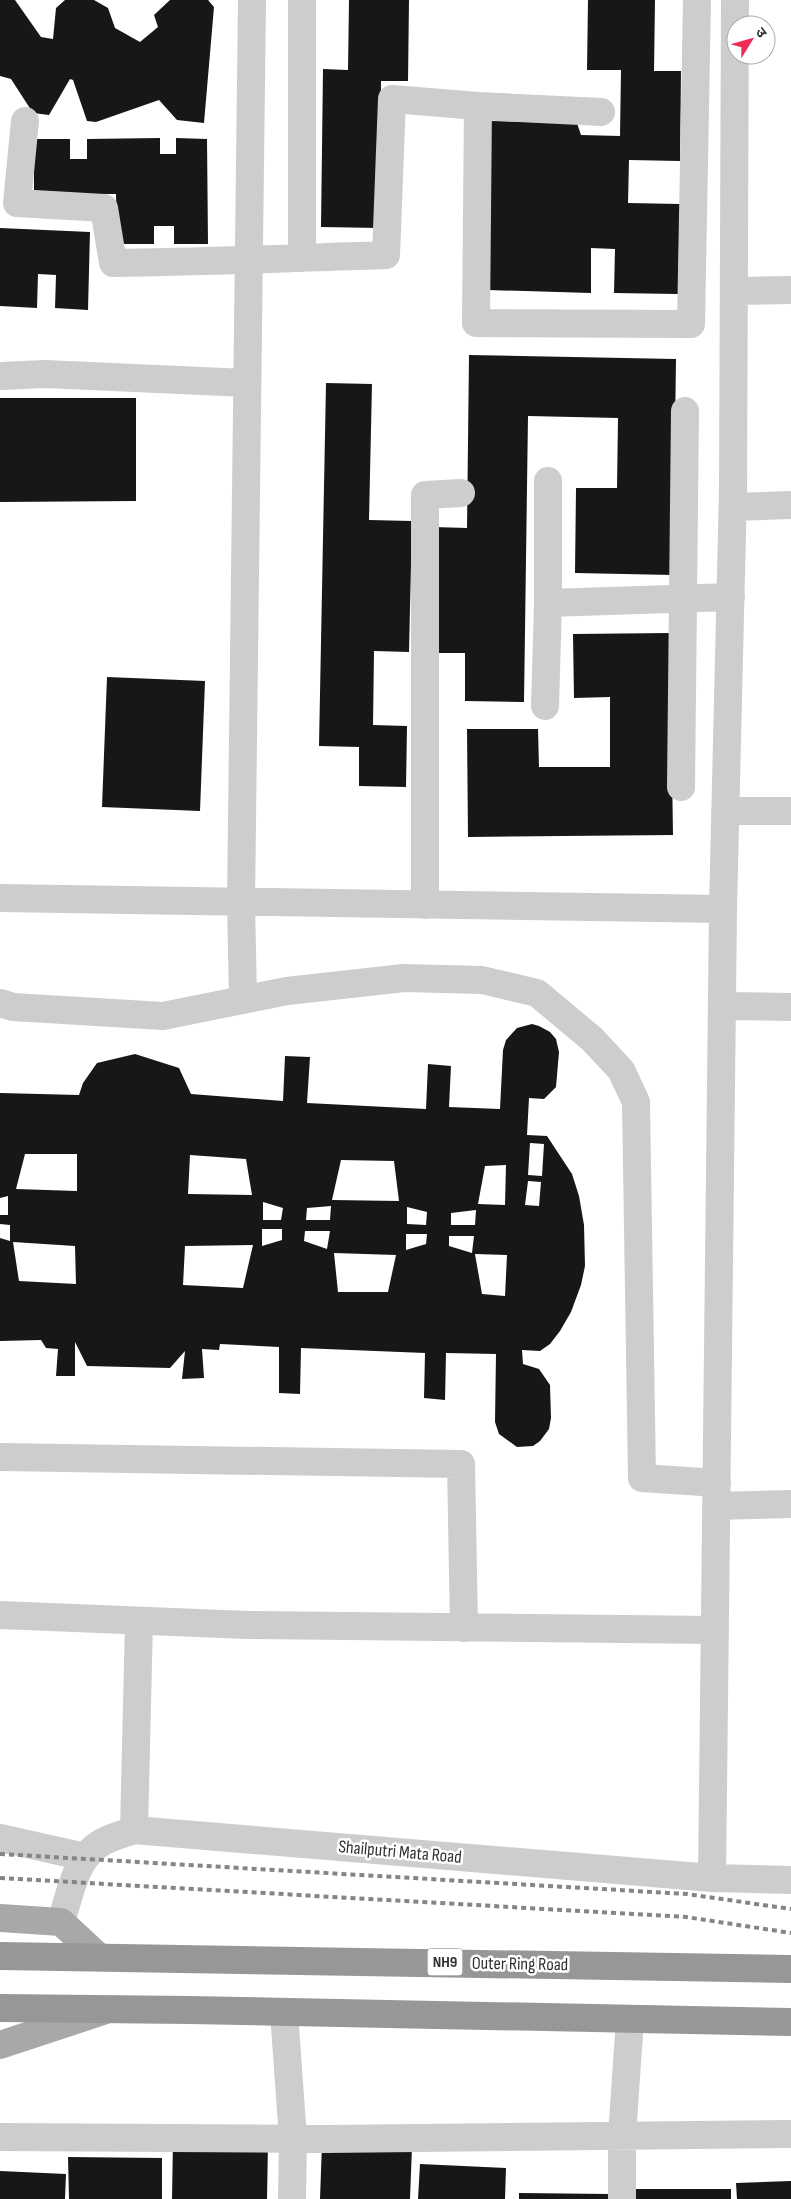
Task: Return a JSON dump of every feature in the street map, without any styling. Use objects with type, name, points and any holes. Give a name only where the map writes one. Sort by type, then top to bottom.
[{"type":"highway","name":"NH9","points":[[0,1956],[99,1957]]},
{"type":"highway","name":"Outer Ring Road","points":[[99,1957],[791,1969]]},
{"type":"highway","points":[[0,2008],[791,2022]]},
{"type":"main road","points":[[0,1918],[61,1922],[99,1957]]},
{"type":"main road","points":[[0,2045],[107,2009]]},
{"type":"street","points":[[243,1000],[241,903],[252,0]]},
{"type":"street","points":[[302,0],[302,258]]},
{"type":"street","points":[[478,106],[476,323],[691,324],[697,0]]},
{"type":"street","points":[[712,1878],[723,909],[733,507],[735,0]]},
{"type":"street","points":[[25,122],[17,203],[104,208],[113,263],[249,261],[386,256],[392,100],[601,112]]},
{"type":"street","points":[[734,291],[791,290]]},
{"type":"street","points":[[0,376],[45,374],[247,383]]},
{"type":"street","points":[[681,788],[685,411]]},
{"type":"street","points":[[545,706],[548,603],[548,481]]},
{"type":"street","points":[[424,905],[425,495],[461,493]]},
{"type":"street","points":[[733,507],[791,505]]},
{"type":"street","points":[[548,603],[730,597]]},
{"type":"street","points":[[726,810],[791,811]]},
{"type":"street","points":[[0,898],[723,909]]},
{"type":"street","points":[[0,1003],[13,1007],[163,1016],[287,991],[404,978],[482,980],[537,993],[592,1040],[621,1070],[636,1102],[642,1478],[716,1495],[791,1504]]},
{"type":"street","points":[[722,1006],[791,1007]]},
{"type":"street","points":[[0,1457],[462,1464],[464,1628]]},
{"type":"street","points":[[0,1616],[247,1625],[715,1630]]},
{"type":"street","points":[[134,1830],[139,1621]]},
{"type":"street","name":"Shailputri Mata Road","points":[[61,1922],[73,1884],[85,1857],[101,1842],[134,1830],[712,1878],[791,1880]]},
{"type":"street","points":[[0,1838],[85,1857]]},
{"type":"street","points":[[284,2012],[292,2139],[292,2199]]},
{"type":"street","points":[[622,2199],[622,2136],[630,2019]]},
{"type":"street","points":[[0,2138],[292,2139],[791,2134]]},
{"type":"building","points":[[0,0],[15,0],[41,37],[53,39],[56,8],[65,0],[94,0],[108,8],[115,28],[140,42],[158,27],[154,15],[170,0],[208,0],[214,7],[204,123],[177,120],[159,100],[96,122],[87,121],[73,80],[70,79],[49,115],[33,113],[11,79],[0,76]]},
{"type":"building","points":[[349,0],[409,0],[408,81],[381,81],[380,228],[321,227],[323,69],[348,70]]},
{"type":"building","points":[[588,0],[655,0],[654,71],[681,71],[680,161],[629,160],[628,203],[680,204],[678,294],[614,293],[615,249],[591,248],[591,293],[488,290],[491,121],[577,123],[581,135],[620,136],[621,70],[587,70]]},
{"type":"building","points":[[160,138],[160,154],[176,154],[176,138],[207,139],[208,244],[174,244],[174,226],[154,226],[154,244],[117,244],[116,194],[34,194],[34,139],[70,139],[70,159],[87,159],[87,139]]},
{"type":"building","points":[[0,228],[90,232],[88,310],[55,308],[56,275],[38,274],[37,308],[0,306]]},
{"type":"building","points":[[469,355],[676,359],[673,575],[575,573],[576,488],[617,488],[618,418],[528,416],[524,702],[465,701],[465,653],[432,653],[433,527],[467,528]]},
{"type":"building","points":[[326,383],[372,384],[369,520],[412,521],[409,652],[374,651],[373,725],[407,726],[406,787],[359,786],[359,747],[319,746]]},
{"type":"building","points":[[0,398],[136,398],[136,501],[0,502]]},
{"type":"building","points":[[670,633],[673,835],[468,837],[467,729],[538,729],[539,767],[610,767],[610,697],[574,698],[573,634]]},
{"type":"building","points":[[107,677],[205,681],[200,811],[102,807]]},
{"type":"building","points":[[532,1024],[550,1032],[556,1039],[559,1052],[556,1087],[544,1099],[529,1098],[527,1135],[547,1136],[572,1174],[579,1196],[584,1225],[585,1266],[581,1285],[571,1312],[550,1344],[540,1351],[522,1350],[523,1364],[539,1369],[550,1385],[551,1418],[549,1429],[540,1441],[533,1446],[517,1447],[499,1434],[495,1422],[496,1354],[446,1353],[445,1400],[424,1398],[425,1353],[301,1348],[300,1394],[279,1393],[279,1347],[220,1344],[219,1350],[202,1349],[204,1378],[182,1379],[185,1351],[170,1368],[87,1366],[75,1342],[75,1376],[56,1376],[58,1349],[46,1348],[41,1340],[0,1341],[0,1238],[10,1241],[10,1225],[0,1224],[0,1215],[8,1215],[8,1196],[0,1198],[0,1093],[79,1095],[83,1083],[97,1063],[135,1054],[179,1068],[191,1094],[283,1101],[285,1056],[310,1057],[307,1103],[426,1109],[428,1064],[451,1066],[449,1107],[500,1109],[503,1050],[506,1040],[517,1028]],"holes":[[[530,1143],[544,1144],[542,1176],[528,1175]],[[25,1154],[77,1154],[77,1191],[16,1189]],[[190,1155],[246,1159],[252,1195],[188,1194]],[[341,1160],[394,1161],[399,1201],[332,1200]],[[506,1165],[505,1205],[478,1204],[485,1166]],[[528,1181],[541,1182],[539,1206],[525,1205]],[[263,1202],[283,1208],[281,1220],[263,1220]],[[331,1206],[330,1220],[306,1220],[307,1208]],[[407,1207],[427,1212],[426,1225],[407,1224]],[[476,1210],[475,1225],[451,1225],[451,1213]],[[262,1229],[282,1229],[282,1240],[262,1246]],[[305,1231],[330,1231],[327,1249],[304,1241]],[[406,1234],[427,1234],[426,1244],[406,1250]],[[449,1236],[474,1236],[472,1253],[449,1246]],[[13,1242],[75,1246],[76,1284],[19,1281]],[[253,1245],[243,1288],[183,1285],[185,1246]],[[334,1253],[396,1255],[388,1292],[338,1292]],[[475,1254],[507,1255],[505,1296],[482,1294]]]},
{"type":"building","points":[[173,2141],[268,2143],[267,2199],[172,2199]]},
{"type":"building","points":[[322,2143],[412,2147],[410,2199],[320,2199]]},
{"type":"building","points":[[68,2157],[162,2158],[162,2199],[69,2199]]},
{"type":"building","points":[[420,2164],[506,2168],[505,2199],[418,2199]]},
{"type":"building","points":[[0,2171],[66,2174],[65,2199],[0,2199]]},
{"type":"building","points":[[791,2181],[791,2199],[737,2199],[736,2183]]},
{"type":"building","points":[[634,2189],[731,2189],[731,2199],[634,2199]]},
{"type":"building","points":[[519,2193],[609,2194],[609,2199],[519,2199]]},
{"type":"railway","points":[[0,1854],[687,1894],[791,1909]]},
{"type":"railway","points":[[0,1878],[686,1917],[791,1933]]}]
